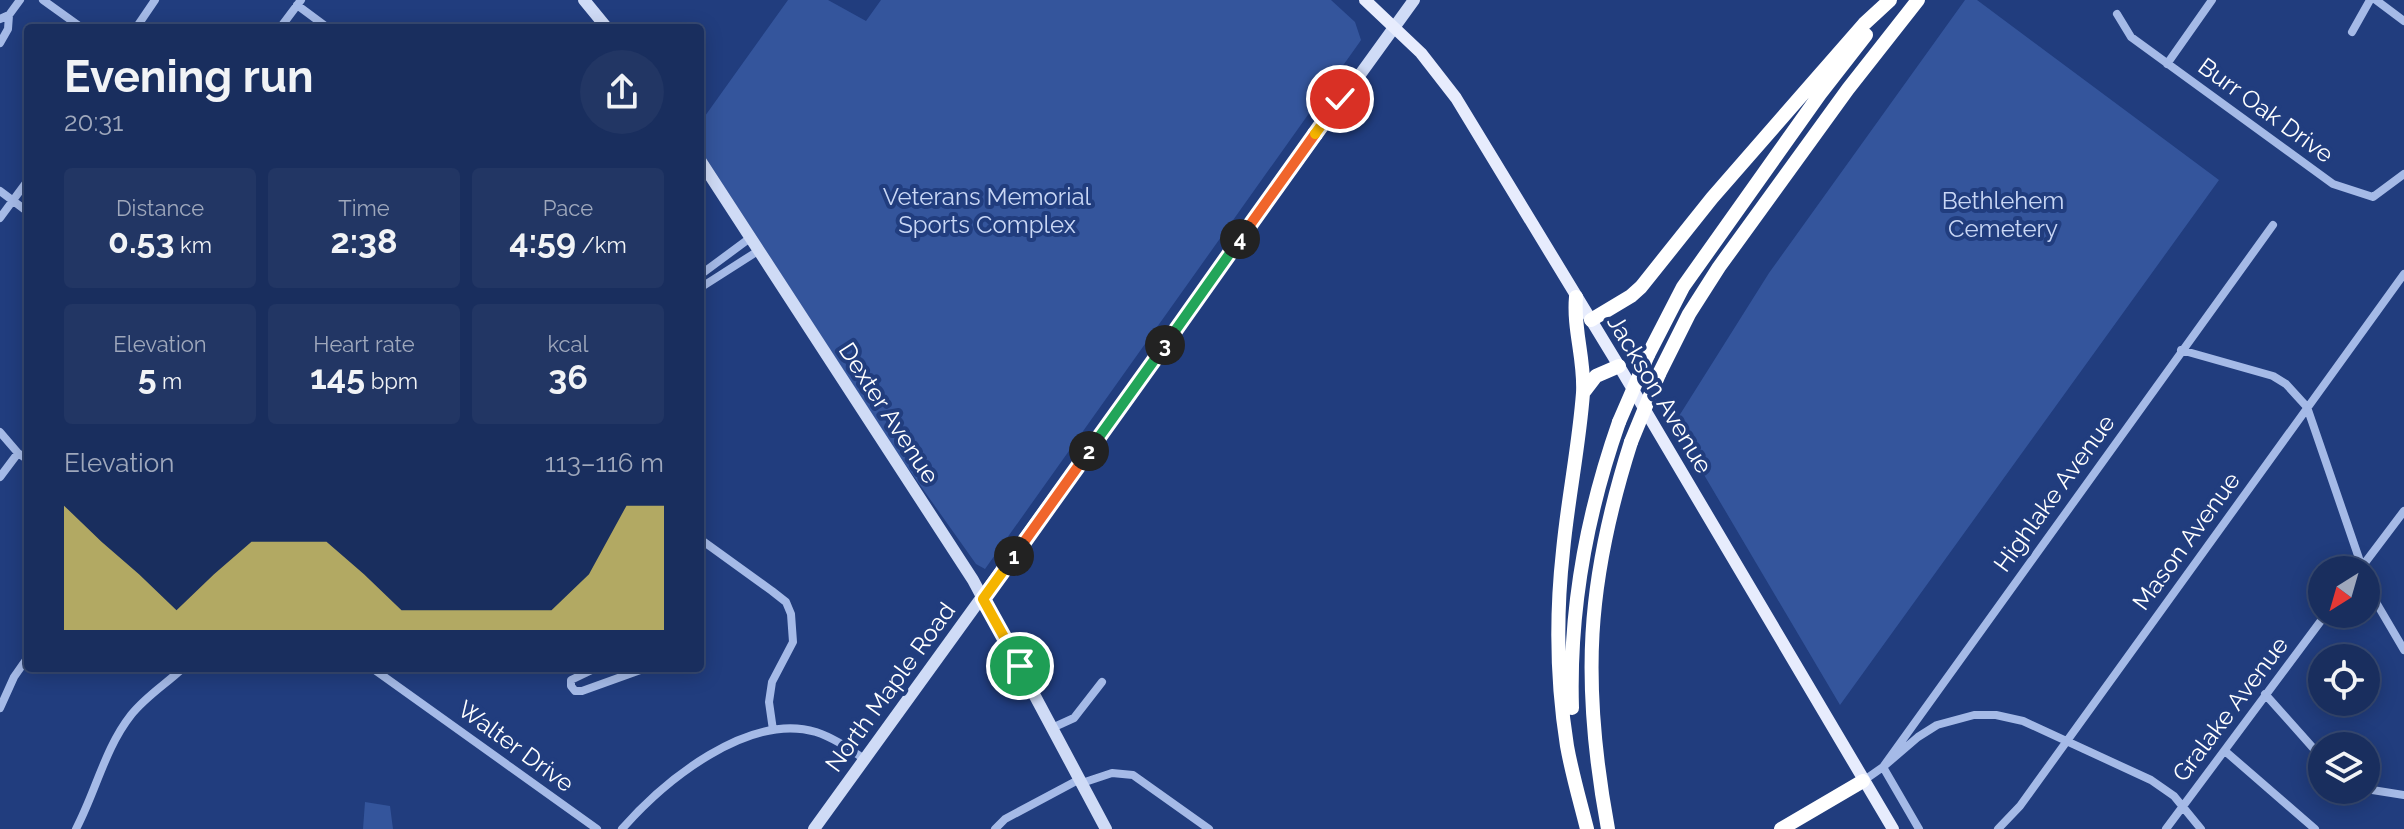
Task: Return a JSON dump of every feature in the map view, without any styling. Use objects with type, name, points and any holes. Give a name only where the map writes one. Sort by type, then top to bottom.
[{"type":"highway","points":[[1591,320],[1641,287],[1712,198],[1864,24],[1891,0]]},
{"type":"highway","points":[[1586,824],[1572,708],[1574,615],[1586,532],[1619,422],[1648,355],[1683,287],[1891,0]]},
{"type":"highway","points":[[1608,829],[1597,772],[1590,671],[1595,590],[1614,496],[1631,442],[1659,374],[1689,314],[1719,267],[1848,89],[1918,0]]},
{"type":"highway","points":[[1576,297],[1574,319],[1583,356],[1583,393],[1562,552],[1560,608],[1567,745],[1586,824]]},
{"type":"highway","points":[[1583,393],[1596,376],[1619,366]]},
{"type":"highway","points":[[1597,772],[1617,829]]},
{"type":"highway","points":[[1781,829],[1863,781]]},
{"type":"main road","points":[[584,0],[604,24]]},
{"type":"main road","name":"Jackson Avenue","points":[[1365,0],[1421,53],[1456,98],[1893,829]]},
{"type":"main road","name":"North Maple Road","points":[[814,829],[1414,0]]},
{"type":"main road","name":"Dexter Avenue","points":[[704,166],[983,599],[1106,829]]},
{"type":"street","points":[[0,43],[8,29],[4,17],[20,0]]},
{"type":"street","points":[[43,0],[76,24]]},
{"type":"street","points":[[139,24],[155,0]]},
{"type":"street","points":[[2167,64],[2212,0]]},
{"type":"street","points":[[2352,32],[2370,0]]},
{"type":"street","points":[[2376,0],[2404,21]]},
{"type":"street","points":[[283,24],[299,2],[324,24]]},
{"type":"street","name":"Burr Oak Drive","points":[[2117,14],[2131,37],[2333,184],[2373,197],[2404,174]]},
{"type":"street","points":[[0,218],[24,186]]},
{"type":"street","points":[[0,191],[24,209]]},
{"type":"street","name":"Highlake Avenue","points":[[1863,781],[1883,767],[2273,225]]},
{"type":"street","points":[[704,272],[750,238]]},
{"type":"street","points":[[704,285],[758,251]]},
{"type":"street","name":"Mason Avenue","points":[[1998,829],[2020,806],[2404,274]]},
{"type":"street","points":[[2181,350],[2273,376],[2286,384],[2307,407],[2357,556]]},
{"type":"street","points":[[0,432],[24,457]]},
{"type":"street","points":[[0,477],[18,453]]},
{"type":"street","points":[[2371,556],[2404,511]]},
{"type":"street","points":[[704,542],[786,602],[791,614],[793,642],[772,682],[769,702],[773,730]]},
{"type":"street","points":[[2380,609],[2404,650]]},
{"type":"street","name":"Gralake Avenue","points":[[2166,829],[2315,628]]},
{"type":"street","points":[[0,708],[24,663]]},
{"type":"street","points":[[76,829],[90,803],[109,750],[131,715],[178,672]]},
{"type":"street","name":"Walter Drive","points":[[378,672],[597,829]]},
{"type":"street","points":[[586,672],[571,680],[575,691],[634,672]]},
{"type":"street","points":[[615,672],[617,678]]},
{"type":"street","points":[[1052,728],[1074,718],[1102,682]]},
{"type":"street","points":[[2265,694],[2308,742]]},
{"type":"street","points":[[1919,829],[1883,767],[1937,725],[1974,715],[1996,715],[2023,721],[2151,780],[2174,796],[2201,829]]},
{"type":"street","points":[[622,829],[660,789],[682,773],[733,743],[773,730],[814,732],[834,739],[864,759]]},
{"type":"street","points":[[2225,751],[2315,829]]},
{"type":"street","points":[[995,829],[1005,819],[1081,781],[1112,773],[1133,775],[1209,829]]},
{"type":"street","points":[[2380,791],[2404,795]]},
{"type":"green space","name":"Veterans Memorial Sports Complex","points":[[788,0],[828,0],[866,21],[881,0],[1331,0],[1355,22],[1361,40],[985,569],[976,564],[893,447],[704,155],[704,117]]},
{"type":"green space","name":"Bethlehem Cemetery","points":[[1965,0],[1977,0],[2219,180],[1840,705],[1674,424],[1769,273]]},
{"type":"green space","points":[[365,802],[390,806],[393,829],[363,829]]},
{"type":"route","points":[[1020,666],[983,599],[1340,99]]}]
